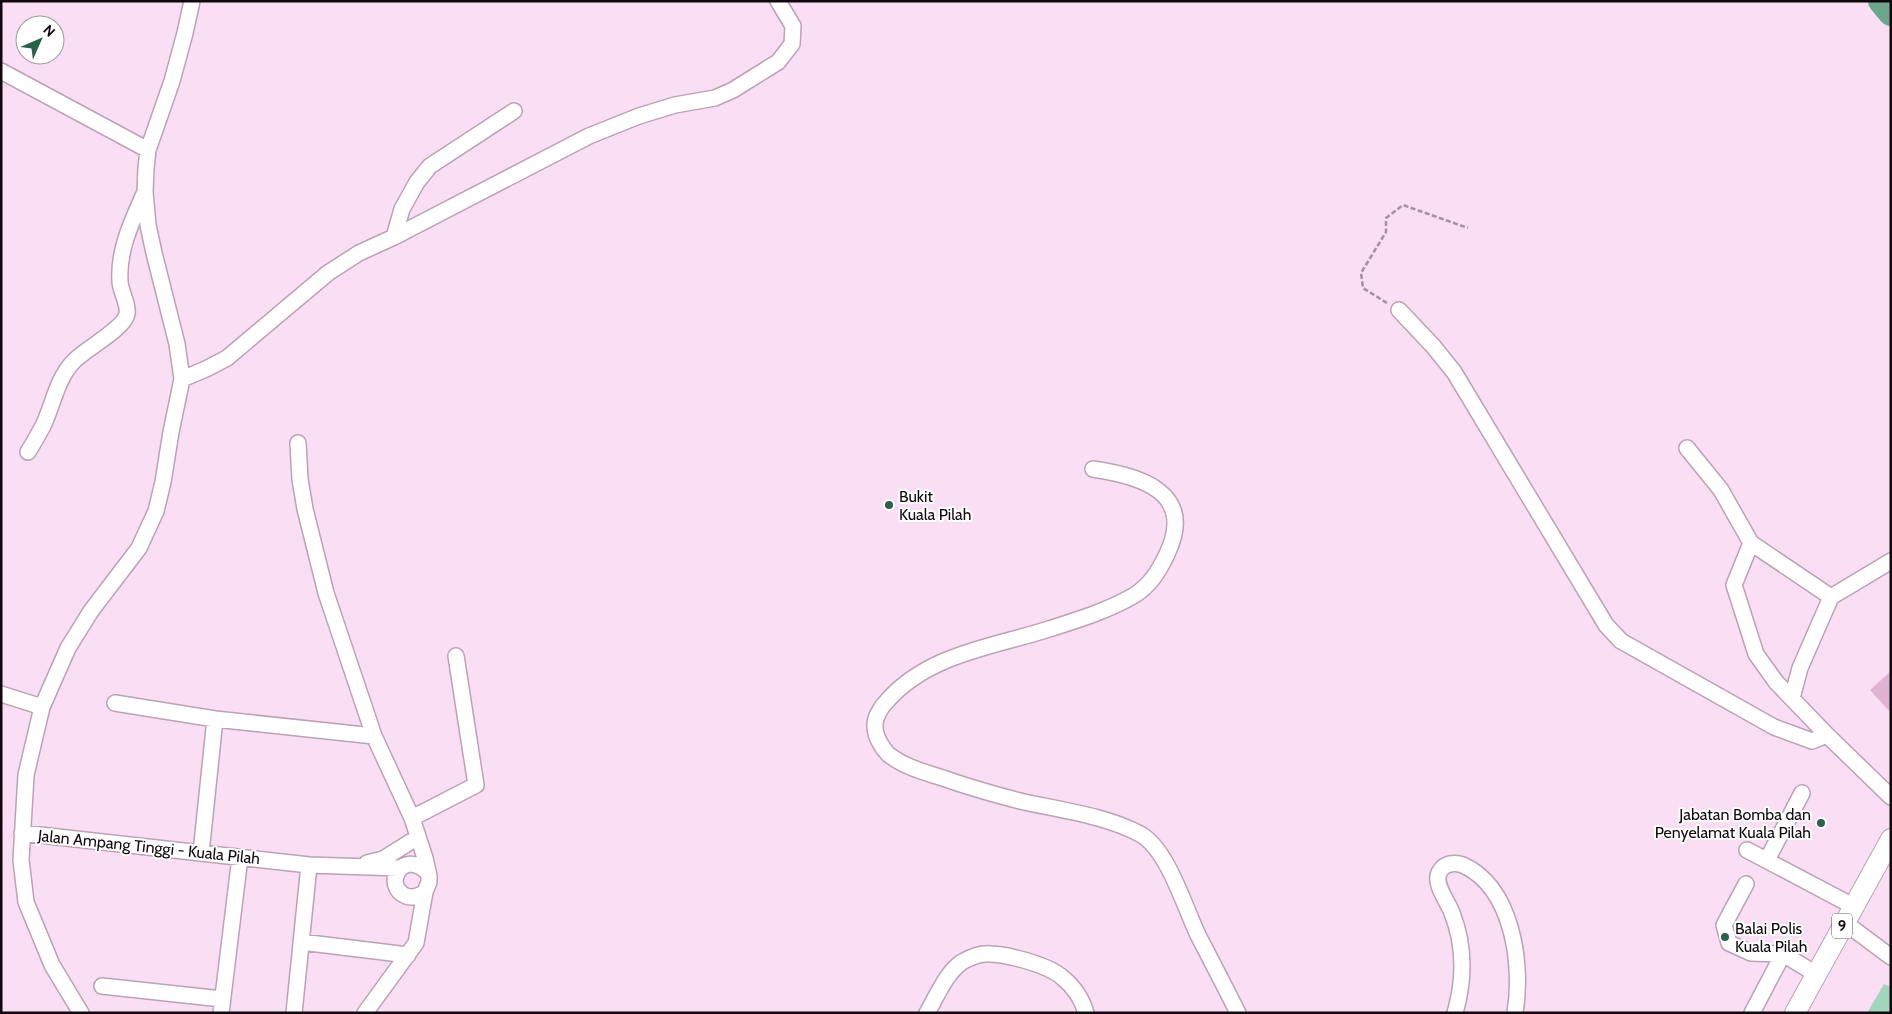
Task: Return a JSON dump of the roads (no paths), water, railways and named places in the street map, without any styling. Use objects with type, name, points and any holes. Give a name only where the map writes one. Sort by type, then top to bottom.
[{"type":"main road","name":"9","points":[[1795,1013],[1891,839]]},
{"type":"street","name":"Jalan Ampang Tinggi - Kuala Pilah","points":[[192,1],[172,81],[148,150],[145,192],[154,253],[166,293],[182,379],[163,482],[150,528],[138,548],[91,611],[68,648],[42,707],[26,775],[22,834],[309,865],[350,867],[403,866]]},
{"type":"street","points":[[182,379],[227,358],[328,273],[359,253],[394,237],[588,136],[675,105],[715,98],[733,90],[778,62],[792,44],[794,26],[778,1]]},
{"type":"street","points":[[1,71],[148,150]]},
{"type":"street","points":[[394,237],[402,209],[417,182],[430,166],[514,112]]},
{"type":"street","points":[[28,452],[43,426],[58,386],[68,367],[79,356],[123,322],[127,313],[120,281],[122,255],[128,233],[145,192]]},
{"type":"street","points":[[1400,310],[1454,372],[1606,625],[1620,641],[1774,727],[1812,741],[1827,735]]},
{"type":"street","points":[[298,443],[300,479],[305,509],[326,593],[374,736],[412,818],[429,882],[412,949],[366,1013]]},
{"type":"street","points":[[1687,448],[1721,490],[1751,543],[1831,596]]},
{"type":"street","points":[[1093,469],[1118,473],[1141,480],[1161,492],[1170,504],[1176,516],[1175,534],[1160,570],[1134,596],[1096,613],[1048,629],[976,649],[940,662],[909,680],[883,705],[875,726],[878,738],[886,752],[905,765],[919,771],[971,788],[1085,815],[1127,829],[1149,840],[1168,867],[1198,935],[1238,1013]]},
{"type":"street","points":[[1751,543],[1734,584],[1756,654],[1776,682],[1891,797]]},
{"type":"street","points":[[1792,698],[1800,668],[1831,596],[1891,561]]},
{"type":"street","points":[[412,818],[476,785],[456,656]]},
{"type":"street","points":[[1,694],[42,707]]},
{"type":"street","points":[[115,703],[215,719],[374,736]]},
{"type":"street","points":[[201,853],[215,719]]},
{"type":"street","points":[[1767,860],[1802,793]]},
{"type":"street","points":[[412,818],[410,842],[403,866],[395,878],[395,883],[400,892],[410,897],[421,895],[425,892]]},
{"type":"street","points":[[22,834],[21,860],[26,902],[52,965],[81,1013]]},
{"type":"street","points":[[350,867],[383,859],[410,842]]},
{"type":"street","points":[[1747,850],[1767,860],[1849,914],[1891,957]]},
{"type":"street","points":[[102,986],[222,1006],[240,857]]},
{"type":"street","points":[[403,866],[414,863],[421,866],[427,872]]},
{"type":"street","points":[[1455,1013],[1461,994],[1464,967],[1461,943],[1452,912],[1437,879],[1439,871],[1453,863],[1461,864],[1475,871],[1486,881],[1502,903],[1511,932],[1517,966],[1514,1013]]},
{"type":"street","points":[[294,1013],[309,865]]},
{"type":"street","name":"Jalan Ampang Tinggi - Kuala Pilah","points":[[350,867],[395,883]]},
{"type":"street","points":[[1746,884],[1724,925],[1729,943],[1751,953],[1783,954],[1816,974]]},
{"type":"street","points":[[410,897],[412,949]]},
{"type":"street","points":[[301,942],[412,949]]},
{"type":"street","points":[[928,1013],[952,972],[961,963],[974,956],[991,954],[1023,960],[1043,967],[1062,977],[1083,1003],[1086,1013]]},
{"type":"street","points":[[1752,1013],[1783,954]]},
{"type":"waterway","points":[[1881,1],[1891,13]]},
{"type":"place","name":"Bukit Kuala Pilah","points":[[889,505]]},
{"type":"place","name":"Jabatan Bomba dan Penyelamat Kuala Pilah","points":[[1821,823]]},
{"type":"place","name":"Balai Polis Kuala Pilah","points":[[1725,937]]}]
